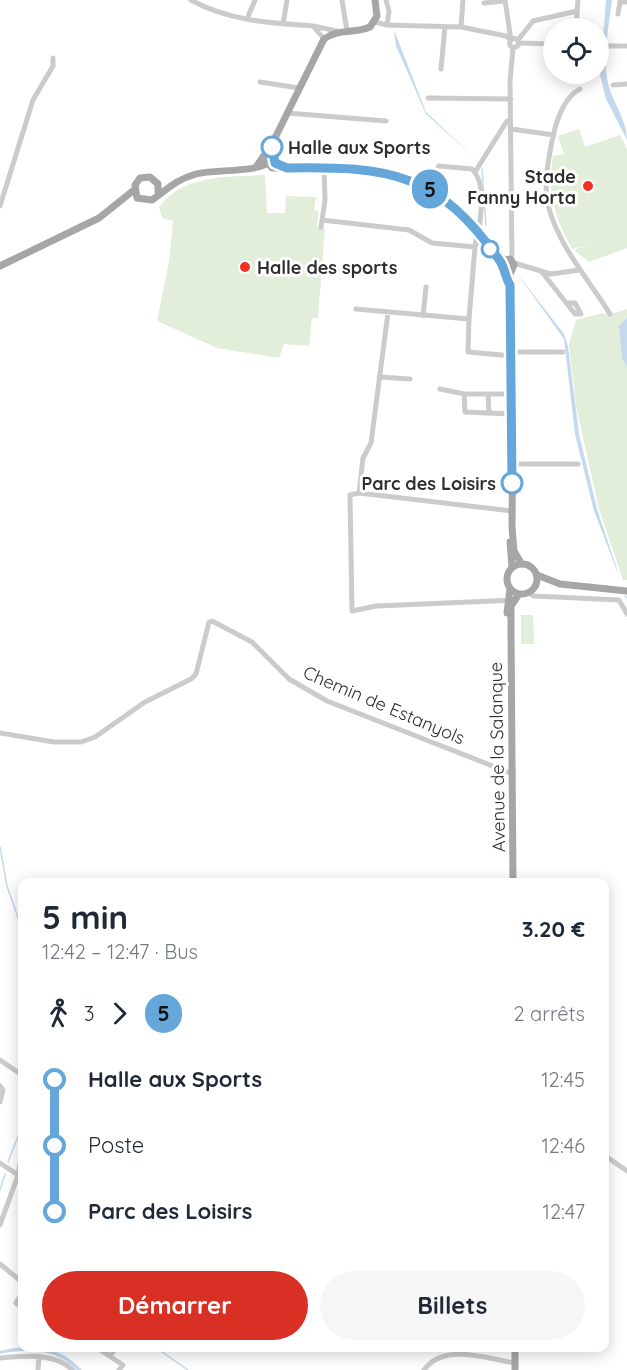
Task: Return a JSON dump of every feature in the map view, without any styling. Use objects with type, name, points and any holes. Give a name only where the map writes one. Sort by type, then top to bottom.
[{"type":"main road","points":[[0,266],[99,218],[136,194],[152,200],[169,185],[198,174],[256,167],[268,160],[273,142],[324,39],[337,31],[369,32],[380,15],[376,0]]},
{"type":"main road","points":[[268,160],[287,168]]},
{"type":"main road","points":[[268,160],[273,168],[324,168],[402,177],[424,186],[443,196],[510,263],[514,551],[521,563],[532,567],[537,576],[560,584],[627,591]]},
{"type":"main road","points":[[136,194],[137,181],[145,177],[154,179],[158,184],[159,192]]},
{"type":"main road","points":[[158,184],[169,185]]},
{"type":"main road","points":[[512,527],[509,546],[512,567],[506,580],[513,598],[532,590],[560,584]]},
{"type":"main road","points":[[512,567],[521,563]]},
{"type":"main road","points":[[532,590],[537,576]]},
{"type":"main road","name":"Avenue de la Salanque","points":[[513,598],[507,618],[511,632],[513,878]]},
{"type":"street","points":[[191,0],[215,12],[247,20],[313,26],[337,31]]},
{"type":"street","points":[[247,20],[255,0]]},
{"type":"street","points":[[283,24],[287,0]]},
{"type":"street","points":[[342,0],[347,31]]},
{"type":"street","points":[[386,0],[389,11],[387,25]]},
{"type":"street","points":[[461,27],[463,0]]},
{"type":"street","points":[[577,18],[578,0]]},
{"type":"street","points":[[484,3],[501,1],[516,41]]},
{"type":"street","points":[[618,14],[620,2],[627,2]]},
{"type":"street","points":[[577,11],[533,21],[513,48],[510,99],[510,263],[542,272],[580,270]]},
{"type":"street","points":[[377,22],[387,25],[461,27],[516,41],[543,43]]},
{"type":"street","points":[[313,26],[324,39]]},
{"type":"street","points":[[441,69],[445,27]]},
{"type":"street","points":[[609,46],[627,46]]},
{"type":"street","points":[[0,206],[33,100],[53,66],[53,58]]},
{"type":"street","points":[[260,82],[299,88]]},
{"type":"street","points":[[613,85],[627,84]]},
{"type":"street","points":[[580,89],[569,96],[556,123],[547,173],[548,206],[580,270],[610,314]]},
{"type":"street","points":[[428,98],[510,99]]},
{"type":"street","points":[[287,113],[386,122]]},
{"type":"street","points":[[510,120],[507,121],[475,172],[482,216],[475,247],[468,352],[512,354],[563,352]]},
{"type":"street","points":[[511,129],[554,135]]},
{"type":"street","points":[[424,186],[440,166],[466,167],[475,172]]},
{"type":"street","points":[[321,227],[324,168]]},
{"type":"street","points":[[322,220],[409,230],[432,243],[475,247]]},
{"type":"street","points":[[542,272],[567,303]]},
{"type":"street","points":[[423,316],[426,287]]},
{"type":"street","points":[[356,309],[469,319]]},
{"type":"street","points":[[356,492],[363,458],[371,443],[388,313]]},
{"type":"street","points":[[379,377],[411,380]]},
{"type":"street","points":[[440,389],[464,394],[513,394]]},
{"type":"street","points":[[464,394],[465,412],[513,414]]},
{"type":"street","points":[[488,394],[489,413]]},
{"type":"street","points":[[512,464],[578,464]]},
{"type":"street","points":[[512,511],[356,492],[350,495],[352,611],[376,606],[513,598]]},
{"type":"street","points":[[532,590],[534,596],[619,600],[627,614]]},
{"type":"street","name":"Chemin de Estanyols","points":[[0,733],[54,742],[81,742],[95,736],[145,702],[191,679],[196,674],[209,622],[212,621],[252,642],[297,686],[336,704],[513,774]]},
{"type":"street","points":[[0,1060],[18,1072]]},
{"type":"street","points":[[0,1086],[3,1090],[0,1102]]},
{"type":"street","points":[[609,1158],[627,1171]]},
{"type":"street","points":[[0,1163],[18,1176]]},
{"type":"street","points":[[0,1225],[18,1182]]},
{"type":"street","points":[[0,1264],[18,1278]]},
{"type":"street","points":[[104,1352],[123,1365],[119,1370]]},
{"type":"street","points":[[110,1356],[113,1352]]},
{"type":"street","points":[[424,1370],[428,1365],[452,1354],[465,1353],[515,1367]]},
{"type":"street","points":[[0,1358],[39,1356],[57,1360],[73,1370]]},
{"type":"street","points":[[38,1370],[39,1356]]},
{"type":"green space","name":"Stade Fanny Horta","points":[[579,129],[585,147],[620,135],[627,149],[627,248],[589,262],[574,250],[590,244],[572,249],[561,226],[553,204],[551,182],[553,156],[564,154],[558,136]]},
{"type":"green space","name":"Halle des sports","points":[[265,175],[267,213],[285,213],[286,196],[316,197],[314,210],[319,211],[317,227],[325,228],[318,318],[312,318],[309,346],[284,344],[279,358],[217,348],[157,321],[169,261],[173,221],[162,218],[159,207],[181,188],[207,179]]},
{"type":"green space","points":[[627,309],[627,580],[623,580],[599,509],[576,406],[569,344],[576,320],[603,313],[608,315]]},
{"type":"green space","points":[[521,615],[533,615],[534,644],[521,644]]},
{"type":"water","points":[[606,0],[612,0],[609,25],[609,18],[605,18]]},
{"type":"water","points":[[394,30],[426,112],[476,159],[426,114],[396,46]]},
{"type":"water","points":[[602,84],[608,84],[625,125],[627,140],[606,99]]},
{"type":"water","points":[[516,272],[564,334],[568,346],[579,434],[597,509],[621,581],[594,511],[575,434],[564,339]]},
{"type":"water","points":[[627,318],[627,367],[622,359],[619,326]]},
{"type":"water","points":[[18,1348],[18,1351],[0,1354],[0,1351]]},
{"type":"water","points":[[42,1352],[59,1353],[82,1370],[77,1370],[51,1354]]},
{"type":"waterway","points":[[482,168],[486,225]]},
{"type":"waterway","points":[[0,847],[7,886],[18,918]]},
{"type":"waterway","points":[[8,1162],[18,1136]]},
{"type":"waterway","points":[[0,1190],[5,1174]]},
{"type":"waterway","points":[[162,1352],[188,1370]]},
{"type":"bus line","name":"5","points":[[272,147],[275,163],[287,168],[324,168],[376,173],[402,177],[424,186],[443,196],[473,223],[481,234],[482,239],[506,271],[510,285],[512,483]]},
{"type":"place","name":"Halle aux Sports","points":[[272,147]]},
{"type":"place","name":"Stade Fanny Horta","points":[[588,186]]},
{"type":"place","name":"Halle des sports","points":[[245,267]]},
{"type":"place","name":"Parc des Loisirs","points":[[512,483]]}]
